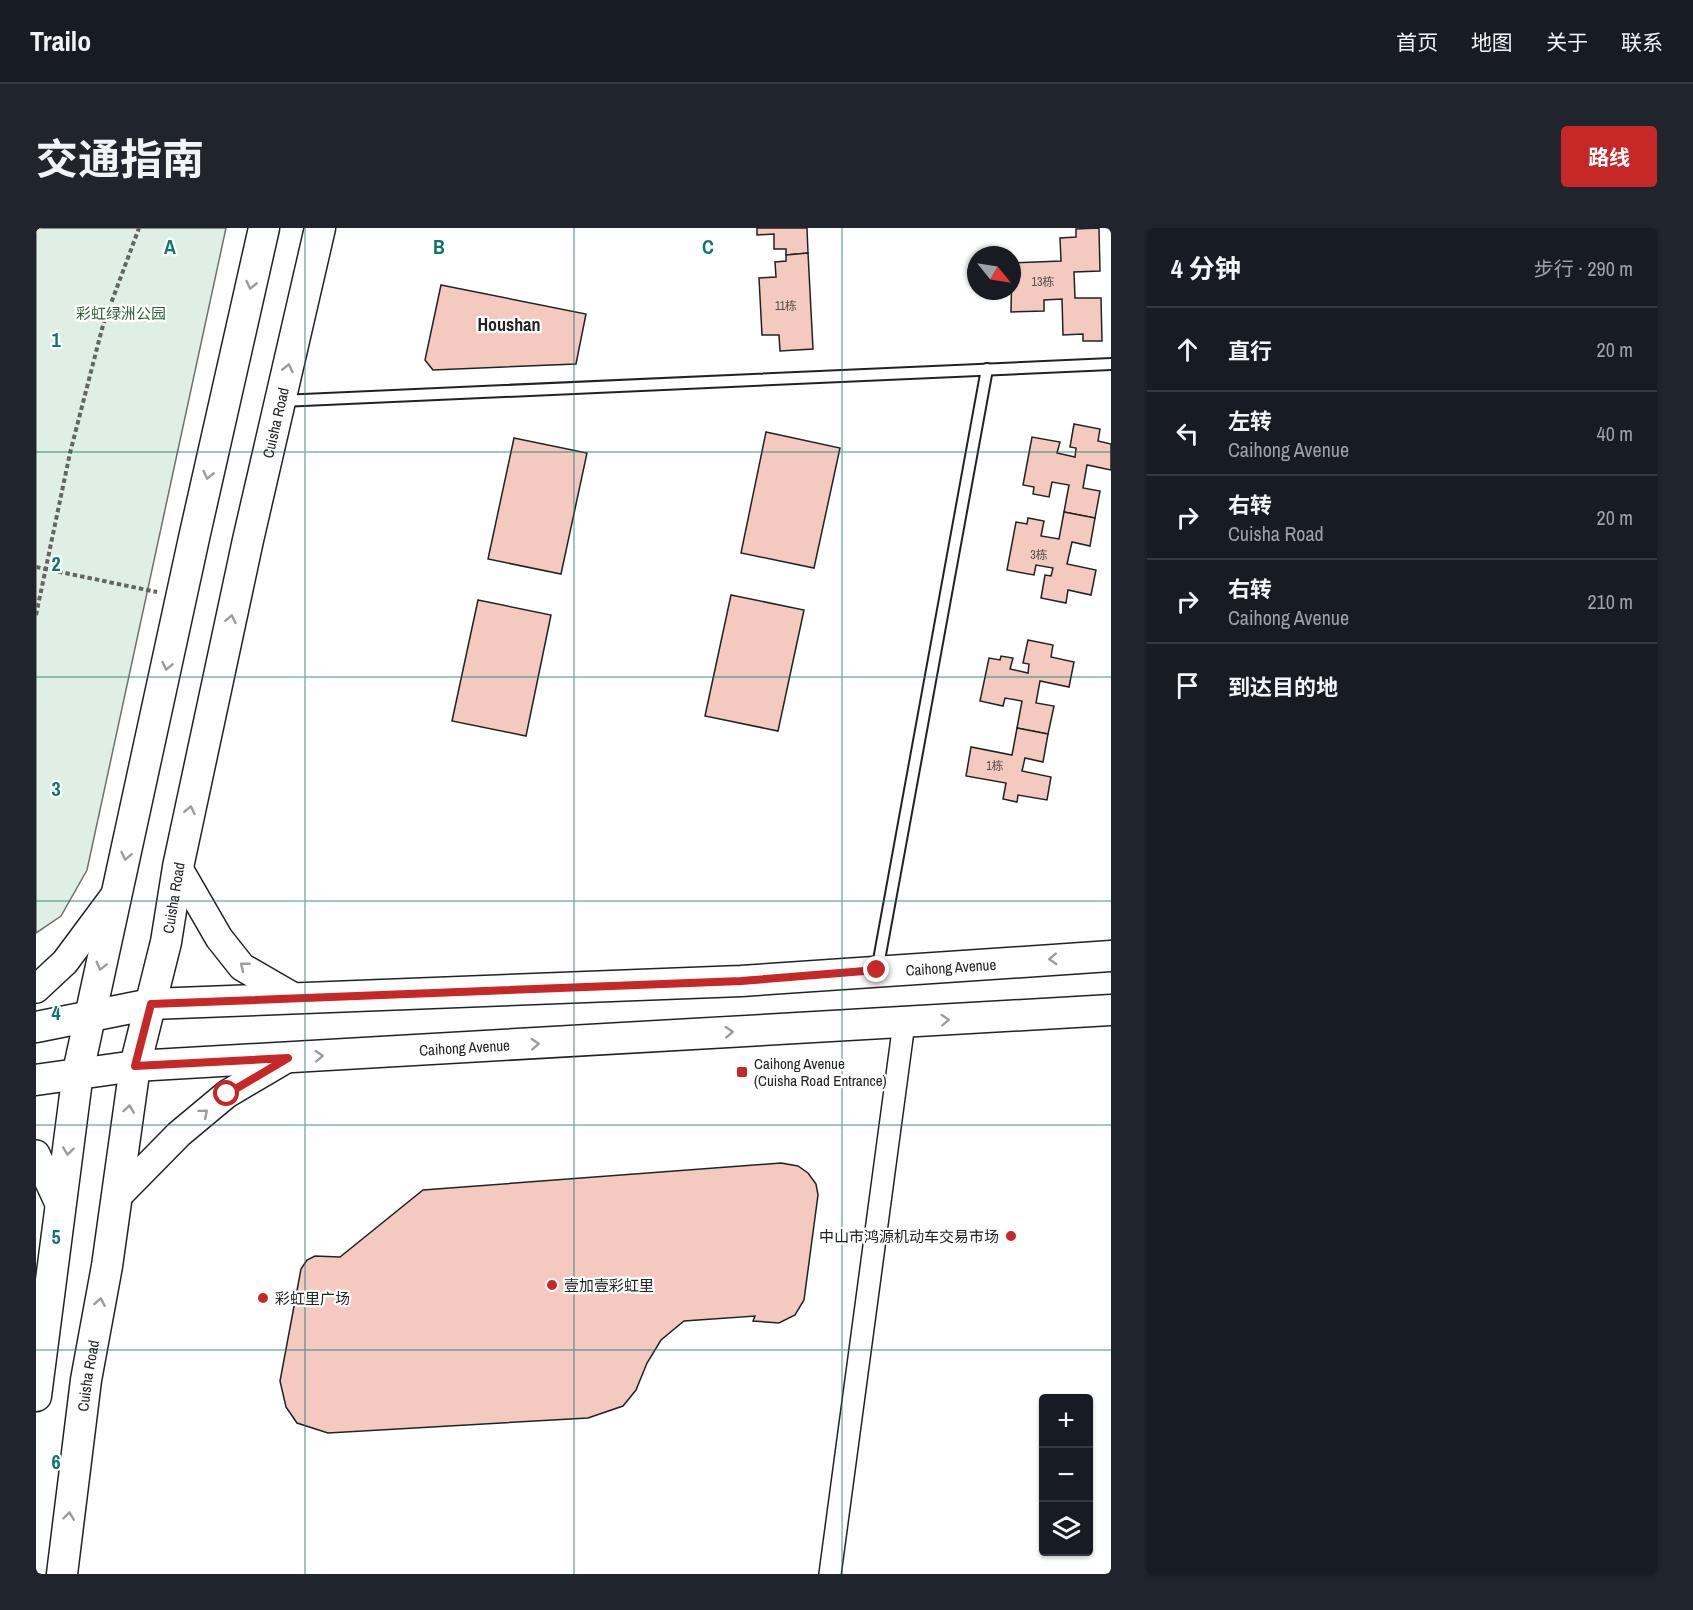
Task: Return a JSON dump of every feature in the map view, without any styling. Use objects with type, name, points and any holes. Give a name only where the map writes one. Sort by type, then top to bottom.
[{"type":"main road","points":[[36,1396],[78,1072],[264,228]]},
{"type":"main road","name":"Cuisha Road","points":[[62,1574],[86,1380],[107,1266],[135,1066],[166,942],[177,867],[280,401],[321,228]]},
{"type":"main road","name":"Caihong Avenue","points":[[36,1027],[151,1004],[741,981],[877,970],[1111,956]]},
{"type":"main road","name":"Caihong Avenue","points":[[36,1080],[78,1072],[135,1066],[1111,1010]]},
{"type":"street","points":[[177,867],[219,938],[242,966],[294,998]]},
{"type":"street","points":[[36,989],[65,962],[119,889]]},
{"type":"street","points":[[830,1574],[903,1023]]},
{"type":"street","points":[[117,1197],[179,1134],[227,1094],[288,1058]]},
{"type":"street","points":[[36,1154],[61,1208]]},
{"type":"lane","points":[[280,401],[1111,364]]},
{"type":"lane","points":[[877,970],[987,369]]},
{"type":"path","points":[[36,615],[70,453],[103,325],[139,228]]},
{"type":"path","points":[[36,567],[181,598]]},
{"type":"green space","name":"彩虹绿洲公园","points":[[36,228],[226,228],[87,870],[61,916],[36,933]]},
{"type":"building","points":[[757,228],[807,228],[808,253],[786,255],[786,249],[774,249],[774,234],[757,235]]},
{"type":"building","points":[[1099,228],[1100,271],[1074,272],[1075,298],[1101,298],[1102,341],[1083,341],[1083,334],[1063,335],[1062,299],[1044,300],[1044,311],[1011,312],[1011,300],[1021,300],[1021,263],[1061,261],[1060,238],[1076,237],[1076,229]]},
{"type":"building","points":[[808,253],[813,349],[780,351],[779,335],[762,335],[759,278],[776,277],[775,262],[786,261],[786,255]]},
{"type":"building","points":[[441,285],[586,314],[576,364],[433,370],[425,360]]},
{"type":"building","points":[[1074,424],[1100,429],[1098,441],[1111,444],[1111,470],[1087,465],[1083,488],[1100,491],[1095,518],[1064,512],[1069,485],[1052,482],[1049,497],[1033,494],[1034,487],[1023,485],[1032,437],[1060,442],[1057,453],[1075,457],[1076,448],[1070,447]]},
{"type":"building","points":[[766,432],[840,448],[814,568],[741,553]]},
{"type":"building","points":[[514,438],[587,453],[561,574],[488,559]]},
{"type":"building","points":[[1064,512],[1095,518],[1090,546],[1072,542],[1067,564],[1096,570],[1091,595],[1068,590],[1066,603],[1041,598],[1045,575],[1051,576],[1053,568],[1036,565],[1034,575],[1007,570],[1016,522],[1027,524],[1028,518],[1044,521],[1041,536],[1059,539]]},
{"type":"building","points":[[731,595],[804,610],[778,731],[705,716]]},
{"type":"building","points":[[478,600],[551,615],[526,736],[452,721]]},
{"type":"building","points":[[1028,640],[1053,645],[1051,657],[1074,662],[1069,687],[1040,681],[1036,703],[1054,706],[1048,734],[1017,728],[1022,701],[1005,698],[1003,706],[980,701],[989,658],[1000,660],[1001,656],[1013,658],[1010,669],[1028,673],[1029,664],[1023,663]]},
{"type":"building","points":[[1017,728],[1048,734],[1043,762],[1025,758],[1022,771],[1051,777],[1047,800],[1018,795],[1017,802],[1003,799],[1006,783],[966,776],[971,747],[1012,755]]},
{"type":"building","name":"壹加壹彩虹里","points":[[781,1163],[798,1166],[808,1173],[816,1184],[818,1195],[804,1300],[795,1315],[779,1323],[753,1321],[755,1316],[684,1321],[661,1340],[647,1363],[636,1390],[623,1406],[588,1418],[328,1433],[297,1423],[286,1407],[280,1381],[301,1269],[307,1260],[315,1256],[340,1257],[423,1190]]},
{"type":"place","name":"Caihong Avenue (Cuisha Road Entrance)","points":[[742,1072]]},
{"type":"place","name":"中山市鸿源机动车交易市场","points":[[1011,1236]]},
{"type":"place","name":"壹加壹彩虹里","points":[[552,1285]]},
{"type":"place","name":"彩虹里广场","points":[[263,1298]]},
{"type":"district","name":"Houshan","points":[[509,324]]},
{"type":"route","points":[[227,1094],[288,1058],[135,1066],[151,1004],[741,981],[877,970]]}]
